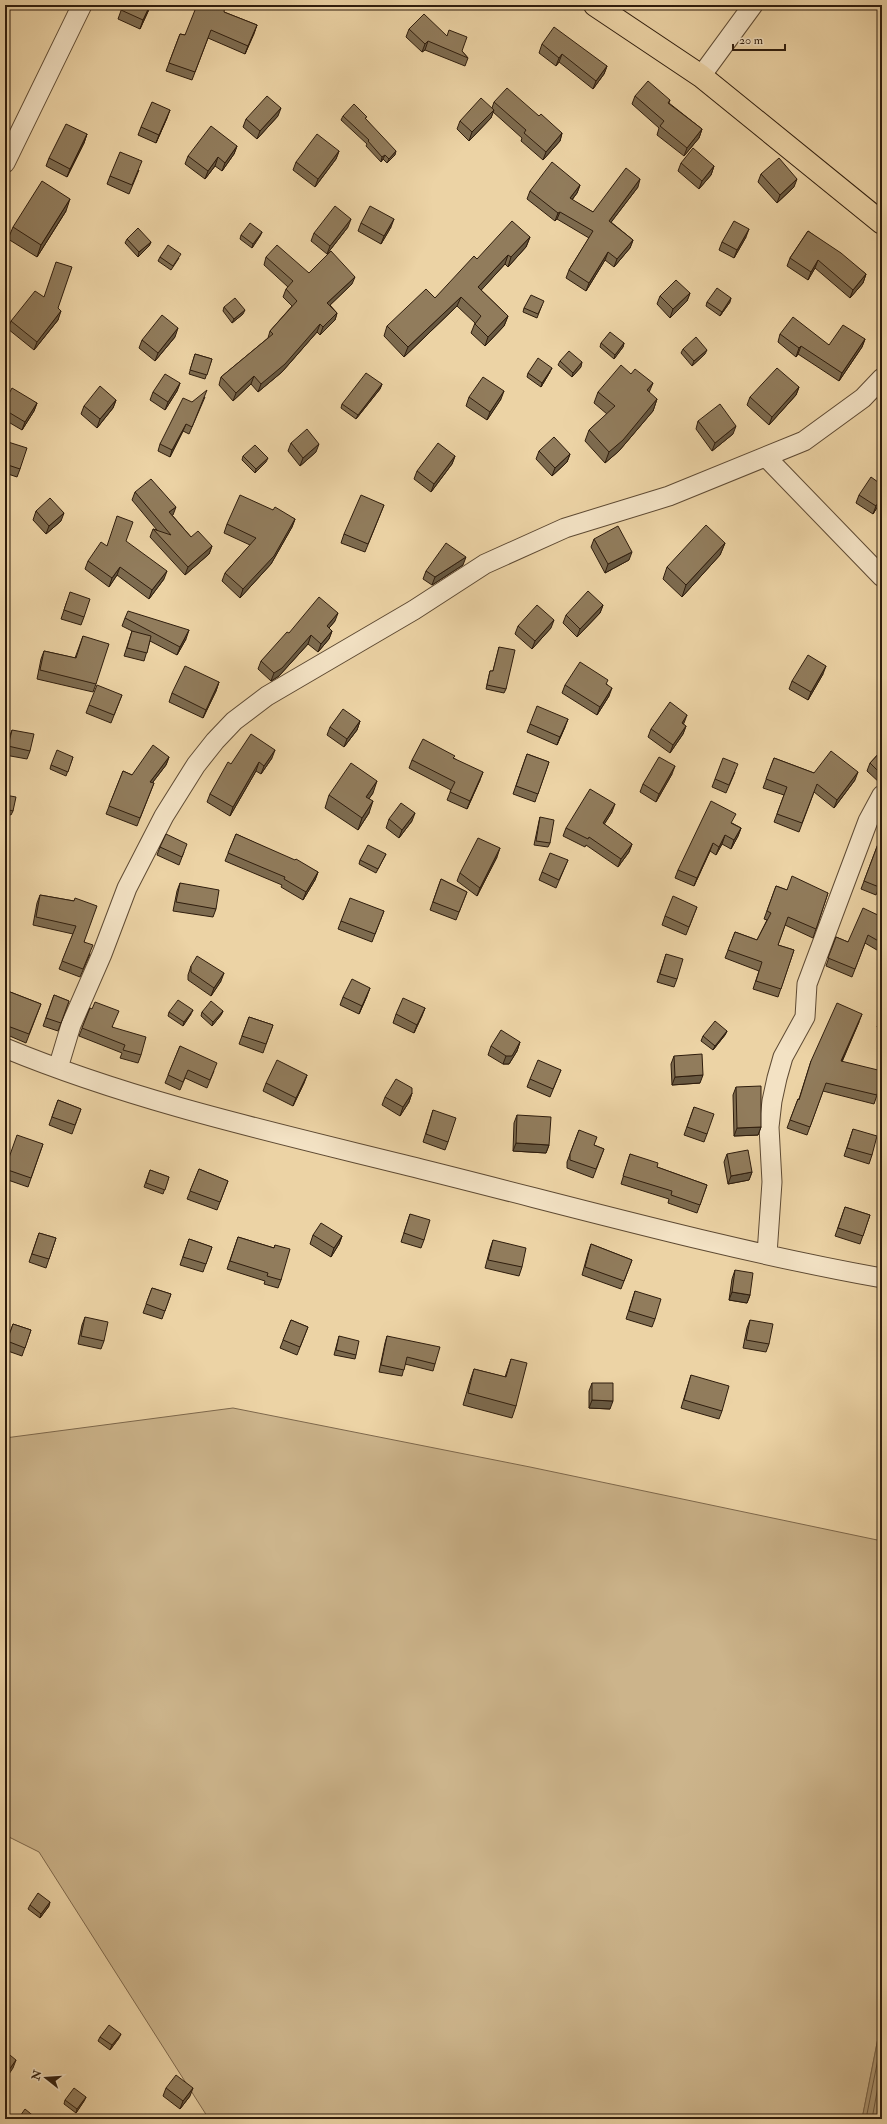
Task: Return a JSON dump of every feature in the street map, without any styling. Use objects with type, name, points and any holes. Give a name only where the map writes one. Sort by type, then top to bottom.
[{"type":"main road","points":[[595,5],[700,76],[882,223]]},
{"type":"street","points":[[5,163],[82,5]]},
{"type":"street","points":[[700,76],[753,5]]},
{"type":"street","points":[[58,1068],[71,1025],[102,954],[127,888],[164,816],[196,765],[215,741],[234,721],[267,696],[414,610],[485,564],[565,528],[612,512],[669,496],[804,441],[863,398],[882,378]]},
{"type":"street","points":[[766,457],[882,577]]},
{"type":"street","points":[[767,1254],[772,1182],[769,1127],[772,1101],[777,1078],[783,1057],[805,1017],[807,984],[868,821],[882,794]]},
{"type":"street","points":[[5,1048],[58,1068],[225,1121],[423,1169],[682,1236],[882,1278]]},
{"type":"shaded area","points":[[233,1408],[530,1467],[882,1541],[882,2018],[862,2119],[210,2119],[207,2116],[39,1852],[5,1835],[5,1438]]},
{"type":"water","points":[[882,2018],[882,2119],[862,2119]]},
{"type":"building","points":[[123,5],[150,5],[143,20],[121,10]]},
{"type":"building","points":[[197,5],[225,5],[224,12],[257,25],[248,46],[211,30],[195,72],[169,63],[180,34],[185,35]]},
{"type":"building","points":[[424,14],[447,36],[449,30],[467,37],[462,51],[468,58],[428,41],[425,44],[409,29]]},
{"type":"building","points":[[554,27],[607,66],[596,81],[562,54],[559,58],[542,44]]},
{"type":"building","points":[[648,81],[670,100],[668,103],[702,129],[687,148],[660,126],[664,121],[635,96]]},
{"type":"building","points":[[507,88],[539,116],[541,114],[562,133],[546,152],[524,133],[526,130],[494,102]]},
{"type":"building","points":[[267,96],[281,108],[260,131],[246,119]]},
{"type":"building","points":[[481,98],[494,110],[472,132],[460,121]]},
{"type":"building","points":[[152,102],[170,110],[159,135],[141,127]]},
{"type":"building","points":[[354,104],[396,151],[389,159],[385,155],[382,157],[368,141],[369,140],[343,116]]},
{"type":"building","points":[[66,124],[87,134],[70,169],[49,158]]},
{"type":"building","points":[[211,126],[237,146],[225,163],[218,157],[208,171],[188,156]]},
{"type":"building","points":[[317,134],[339,151],[318,179],[296,162]]},
{"type":"building","points":[[693,148],[714,166],[702,181],[681,163]]},
{"type":"building","points":[[120,152],[142,161],[132,185],[110,176]]},
{"type":"building","points":[[779,158],[797,179],[780,195],[761,174]]},
{"type":"building","points":[[552,162],[580,185],[570,198],[593,212],[626,168],[640,179],[609,221],[633,240],[617,259],[608,252],[589,283],[569,270],[593,231],[560,212],[558,213],[530,191]]},
{"type":"building","points":[[42,181],[70,199],[41,245],[13,227]]},
{"type":"building","points":[[335,206],[351,219],[330,246],[314,233]]},
{"type":"building","points":[[370,206],[394,219],[384,236],[361,223]]},
{"type":"building","points":[[512,221],[530,237],[511,257],[508,255],[478,287],[508,316],[488,337],[475,324],[481,316],[461,297],[408,347],[387,326],[426,289],[435,298],[474,256],[477,259]]},
{"type":"building","points":[[734,221],[749,229],[737,250],[722,242]]},
{"type":"building","points":[[250,223],[262,232],[253,244],[241,235]]},
{"type":"building","points":[[138,228],[151,242],[139,252],[127,239]]},
{"type":"building","points":[[808,231],[841,253],[866,274],[853,290],[818,260],[811,272],[790,258]]},
{"type":"building","points":[[168,245],[181,254],[173,266],[160,257]]},
{"type":"building","points":[[277,245],[309,273],[331,251],[355,277],[327,303],[337,313],[323,327],[320,324],[285,364],[261,384],[254,376],[236,393],[221,377],[273,334],[270,331],[297,301],[286,289],[293,281],[266,257]]},
{"type":"building","points":[[56,262],[72,267],[58,308],[61,311],[37,342],[11,321],[35,291],[44,297]]},
{"type":"building","points":[[676,280],[690,293],[673,309],[660,296]]},
{"type":"building","points":[[717,288],[731,298],[722,312],[707,302]]},
{"type":"building","points":[[531,295],[544,301],[538,314],[524,308]]},
{"type":"building","points":[[235,298],[245,310],[234,319],[224,307]]},
{"type":"building","points":[[162,315],[178,328],[158,353],[142,340]]},
{"type":"building","points":[[793,317],[829,345],[843,325],[865,339],[842,373],[801,346],[799,348],[780,334]]},
{"type":"building","points":[[610,332],[624,343],[615,355],[601,343]]},
{"type":"building","points":[[696,337],[707,350],[694,361],[683,349]]},
{"type":"building","points":[[569,351],[582,362],[573,373],[560,361]]},
{"type":"building","points":[[195,354],[212,359],[207,375],[190,370]]},
{"type":"building","points":[[538,358],[552,368],[542,383],[528,373]]},
{"type":"building","points":[[621,365],[631,374],[635,369],[653,383],[647,390],[657,399],[623,440],[609,452],[589,430],[615,406],[598,392]]},
{"type":"building","points":[[777,368],[799,387],[772,417],[750,397]]},
{"type":"building","points":[[366,373],[382,384],[358,415],[342,404]]},
{"type":"building","points":[[165,374],[180,383],[168,402],[153,392]]},
{"type":"building","points":[[483,377],[504,391],[490,412],[469,397]]},
{"type":"building","points":[[100,386],[116,400],[100,419],[84,406]]},
{"type":"building","points":[[12,388],[37,403],[25,422],[5,410],[5,401]]},
{"type":"building","points":[[207,390],[192,427],[186,424],[172,450],[160,444],[183,398],[192,402]]},
{"type":"building","points":[[720,404],[736,426],[715,443],[698,421]]},
{"type":"building","points":[[307,429],[319,444],[303,458],[291,443]]},
{"type":"building","points":[[554,437],[570,454],[555,468],[539,451]]},
{"type":"building","points":[[5,441],[27,448],[20,469],[5,464]]},
{"type":"building","points":[[438,443],[455,456],[434,484],[417,471]]},
{"type":"building","points":[[255,445],[268,458],[256,469],[243,456]]},
{"type":"building","points":[[871,477],[882,485],[882,496],[876,506],[859,495]]},
{"type":"building","points":[[151,479],[176,507],[169,512],[191,537],[198,531],[212,546],[188,567],[153,529],[171,535],[135,492]]},
{"type":"building","points":[[240,495],[273,510],[275,507],[295,519],[274,556],[243,589],[225,573],[256,538],[227,524]]},
{"type":"building","points":[[361,495],[384,505],[368,544],[344,534]]},
{"type":"building","points":[[50,498],[64,513],[49,526],[36,511]]},
{"type":"building","points":[[117,516],[133,522],[126,541],[167,571],[152,590],[120,567],[112,578],[88,561],[101,542],[107,546]]},
{"type":"building","points":[[706,525],[725,543],[686,585],[667,567]]},
{"type":"building","points":[[618,526],[632,552],[608,564],[594,539]]},
{"type":"building","points":[[446,543],[466,557],[435,577],[426,571]]},
{"type":"building","points":[[588,591],[603,605],[580,629],[566,615]]},
{"type":"building","points":[[70,592],[90,599],[84,617],[64,610]]},
{"type":"building","points":[[319,597],[338,613],[327,626],[332,631],[321,644],[311,635],[282,668],[274,673],[261,661],[287,632],[289,633]]},
{"type":"building","points":[[537,605],[554,620],[535,641],[518,626]]},
{"type":"building","points":[[128,611],[189,630],[180,647],[125,618]]},
{"type":"building","points":[[132,631],[151,636],[147,653],[127,648]]},
{"type":"building","points":[[83,636],[109,644],[96,684],[40,670],[44,651],[76,658]]},
{"type":"building","points":[[499,647],[515,650],[506,689],[487,685],[490,671],[493,671]]},
{"type":"building","points":[[808,655],[826,666],[811,692],[792,681]]},
{"type":"building","points":[[580,662],[608,680],[606,684],[612,688],[600,707],[565,685]]},
{"type":"building","points":[[185,666],[219,682],[206,710],[172,693]]},
{"type":"building","points":[[97,685],[122,695],[114,715],[89,705]]},
{"type":"building","points":[[670,702],[687,715],[682,723],[686,726],[673,745],[651,729]]},
{"type":"building","points":[[537,706],[568,719],[560,737],[530,724]]},
{"type":"building","points":[[343,709],[360,721],[347,739],[330,727]]},
{"type":"building","points":[[12,730],[34,734],[30,751],[8,746]]},
{"type":"building","points":[[251,734],[275,750],[264,766],[259,762],[233,807],[210,794],[228,762],[231,764]]},
{"type":"building","points":[[423,739],[455,756],[453,758],[483,772],[470,801],[450,792],[455,782],[412,760]]},
{"type":"building","points":[[153,745],[169,757],[150,782],[154,783],[140,818],[109,806],[123,771],[132,775]]},
{"type":"building","points":[[57,750],[73,757],[68,772],[51,765]]},
{"type":"building","points":[[882,750],[882,775],[870,763]]},
{"type":"building","points":[[831,751],[858,772],[837,800],[817,784],[802,823],[777,814],[787,787],[766,779],[774,758],[814,773]]},
{"type":"building","points":[[527,754],[549,762],[538,794],[516,786]]},
{"type":"building","points":[[659,757],[675,766],[659,794],[643,784]]},
{"type":"building","points":[[723,758],[738,764],[729,785],[715,779]]},
{"type":"building","points":[[351,763],[377,781],[366,797],[373,801],[362,818],[329,795]]},
{"type":"building","points":[[590,789],[615,804],[603,823],[632,844],[621,859],[589,837],[588,839],[566,828]]},
{"type":"building","points":[[5,795],[16,797],[13,811],[5,809]]},
{"type":"building","points":[[711,801],[736,814],[731,823],[741,828],[734,840],[725,835],[719,847],[713,843],[697,878],[678,870]]},
{"type":"building","points":[[401,803],[415,813],[402,830],[389,819]]},
{"type":"building","points":[[540,817],[554,820],[550,843],[536,841]]},
{"type":"building","points":[[166,834],[187,844],[182,857],[160,847]]},
{"type":"building","points":[[236,834],[295,860],[296,859],[318,872],[306,892],[284,879],[285,877],[228,853]]},
{"type":"building","points":[[478,838],[500,848],[480,888],[460,873]]},
{"type":"building","points":[[878,844],[882,846],[882,882],[879,887],[864,881]]},
{"type":"building","points":[[368,845],[386,854],[378,869],[360,860]]},
{"type":"building","points":[[550,853],[568,860],[559,880],[542,872]]},
{"type":"building","points":[[792,876],[828,893],[816,929],[788,917],[778,945],[794,950],[781,989],[756,981],[762,962],[728,950],[735,932],[757,940],[771,913],[767,911],[776,886],[787,890]]},
{"type":"building","points":[[441,879],[467,892],[459,912],[433,902]]},
{"type":"building","points":[[180,883],[219,890],[216,909],[176,902]]},
{"type":"building","points":[[40,895],[74,901],[75,898],[97,906],[84,942],[93,945],[83,969],[62,961],[76,926],[36,917]]},
{"type":"building","points":[[673,896],[697,907],[689,927],[665,916]]},
{"type":"building","points":[[350,898],[384,911],[375,934],[341,921]]},
{"type":"building","points":[[863,908],[882,917],[880,920],[882,921],[882,943],[868,935],[855,969],[828,958],[836,937],[848,942]]},
{"type":"building","points":[[666,954],[683,959],[677,979],[660,974]]},
{"type":"building","points":[[197,956],[224,973],[214,988],[191,972],[191,966]]},
{"type":"building","points":[[352,979],[370,988],[362,1006],[343,997]]},
{"type":"building","points":[[5,990],[41,1004],[29,1034],[5,1025]]},
{"type":"building","points":[[54,995],[69,1001],[61,1023],[46,1018]]},
{"type":"building","points":[[403,998],[425,1008],[417,1025],[396,1014]]},
{"type":"building","points":[[178,1000],[193,1010],[184,1022],[169,1012]]},
{"type":"building","points":[[211,1001],[223,1011],[213,1022],[202,1012]]},
{"type":"building","points":[[95,1002],[119,1011],[112,1027],[146,1037],[141,1055],[123,1050],[125,1045],[82,1028],[90,1008],[92,1009]]},
{"type":"building","points":[[837,1003],[862,1014],[841,1061],[882,1071],[877,1095],[826,1083],[810,1127],[790,1120],[798,1099],[799,1100],[811,1061]]},
{"type":"building","points":[[249,1017],[273,1025],[266,1044],[242,1036]]},
{"type":"building","points":[[715,1021],[727,1031],[715,1046],[703,1036]]},
{"type":"building","points":[[501,1030],[520,1042],[512,1056],[506,1056],[491,1046]]},
{"type":"building","points":[[180,1046],[217,1063],[210,1080],[188,1070],[183,1082],[168,1075]]},
{"type":"building","points":[[702,1054],[703,1075],[675,1077],[674,1056]]},
{"type":"building","points":[[277,1060],[307,1075],[296,1098],[266,1083]]},
{"type":"building","points":[[538,1060],[561,1070],[553,1089],[530,1079]]},
{"type":"building","points":[[396,1079],[412,1088],[412,1093],[403,1107],[385,1097]]},
{"type":"building","points":[[761,1086],[761,1127],[737,1128],[736,1087]]},
{"type":"building","points":[[58,1100],[81,1109],[75,1125],[52,1117]]},
{"type":"building","points":[[694,1107],[714,1114],[707,1134],[687,1127]]},
{"type":"building","points":[[433,1110],[456,1118],[448,1142],[426,1134]]},
{"type":"building","points":[[517,1115],[551,1117],[549,1145],[516,1143]]},
{"type":"building","points":[[853,1129],[877,1136],[872,1155],[847,1148]]},
{"type":"building","points":[[579,1130],[597,1137],[594,1145],[604,1149],[596,1169],[570,1160],[570,1154]]},
{"type":"building","points":[[17,1135],[43,1144],[31,1178],[5,1169]]},
{"type":"building","points":[[748,1150],[752,1172],[731,1176],[727,1154]]},
{"type":"building","points":[[630,1154],[658,1163],[657,1167],[707,1185],[700,1205],[671,1195],[672,1191],[623,1176]]},
{"type":"building","points":[[199,1169],[228,1181],[220,1202],[190,1191]]},
{"type":"building","points":[[150,1170],[169,1177],[165,1190],[146,1183]]},
{"type":"building","points":[[845,1207],[870,1215],[863,1236],[838,1228]]},
{"type":"building","points":[[410,1214],[430,1220],[424,1240],[404,1233]]},
{"type":"building","points":[[321,1223],[342,1236],[334,1248],[313,1235]]},
{"type":"building","points":[[39,1233],[56,1238],[49,1259],[32,1254]]},
{"type":"building","points":[[238,1237],[274,1248],[275,1245],[290,1249],[281,1280],[267,1276],[268,1273],[230,1261]]},
{"type":"building","points":[[189,1239],[212,1247],[206,1264],[183,1257]]},
{"type":"building","points":[[493,1240],[526,1248],[522,1267],[488,1260]]},
{"type":"building","points":[[591,1244],[632,1260],[624,1281],[585,1267]]},
{"type":"building","points":[[735,1270],[753,1273],[750,1295],[732,1292]]},
{"type":"building","points":[[152,1288],[171,1294],[165,1311],[146,1304]]},
{"type":"building","points":[[635,1291],[661,1299],[655,1319],[629,1311]]},
{"type":"building","points":[[85,1317],[108,1322],[104,1341],[81,1336]]},
{"type":"building","points":[[291,1320],[308,1327],[300,1347],[283,1340]]},
{"type":"building","points":[[750,1320],[773,1324],[769,1344],[746,1340]]},
{"type":"building","points":[[13,1324],[31,1330],[25,1348],[7,1341]]},
{"type":"building","points":[[339,1336],[359,1341],[356,1355],[336,1350]]},
{"type":"building","points":[[387,1336],[440,1347],[435,1364],[407,1357],[404,1370],[381,1365]]},
{"type":"building","points":[[511,1359],[527,1363],[516,1406],[468,1393],[474,1369],[506,1377]]},
{"type":"building","points":[[691,1375],[729,1386],[722,1411],[684,1400]]},
{"type":"building","points":[[592,1383],[613,1383],[613,1401],[592,1400]]},
{"type":"building","points":[[38,1893],[50,1902],[41,1914],[30,1905]]},
{"type":"building","points":[[109,2025],[121,2034],[112,2045],[100,2037]]},
{"type":"building","points":[[5,2051],[16,2060],[6,2074],[5,2072]]},
{"type":"building","points":[[176,2075],[193,2088],[183,2101],[166,2088]]},
{"type":"building","points":[[74,2088],[86,2097],[77,2109],[65,2100]]},
{"type":"building","points":[[25,2109],[36,2118],[36,2119],[18,2119]]}]
